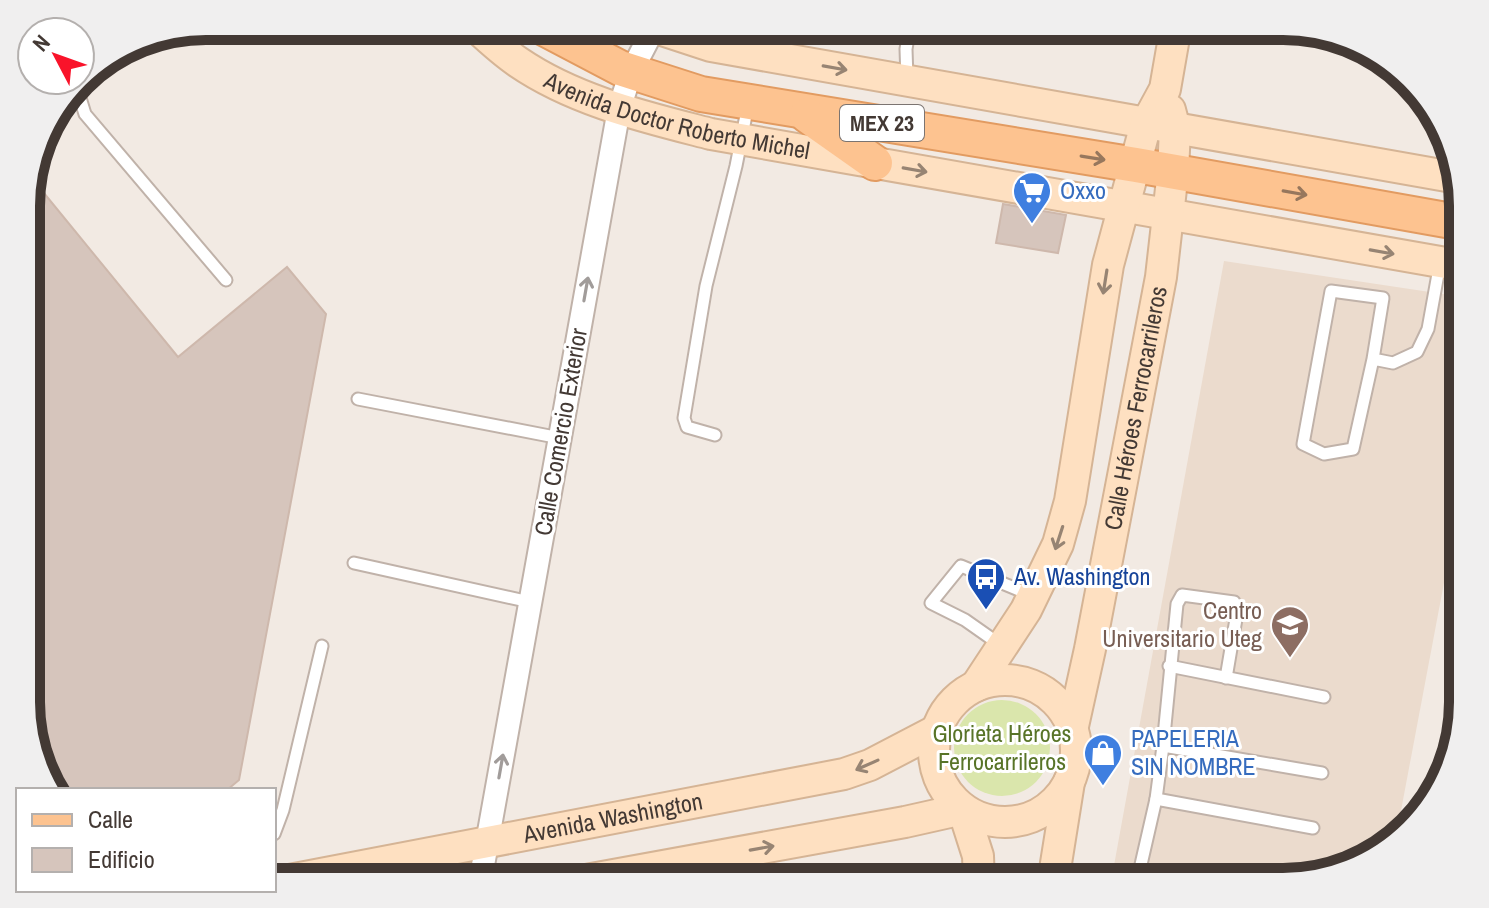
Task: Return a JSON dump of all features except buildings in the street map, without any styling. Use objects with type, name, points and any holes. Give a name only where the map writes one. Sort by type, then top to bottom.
[{"type":"main road","name":"Avenida Doctor Roberto Michel","points":[[495,40],[518,62],[568,89],[619,109],[711,134],[1449,263]]},
{"type":"main road","name":"Avenida Doctor Roberto Michel","points":[[565,40],[631,72],[687,90],[1449,220]]},
{"type":"main road","points":[[692,40],[711,46],[1160,127],[1446,176]]},
{"type":"main road","name":"Calle Héroes Ferrocarrileros","points":[[1073,726],[1161,277],[1173,171],[1160,127],[1174,40]]},
{"type":"main road","points":[[741,51],[741,100]]},
{"type":"main road","points":[[796,61],[794,109],[875,163]]},
{"type":"main road","points":[[973,138],[978,94]]},
{"type":"main road","points":[[1041,149],[1047,106]]},
{"type":"main road","name":"Calle Héroes Ferrocarrileros","points":[[976,686],[1034,596],[1058,544],[1070,501],[1108,265],[1136,165],[1160,127]]},
{"type":"main road","points":[[1236,182],[1243,141]]},
{"type":"main road","points":[[999,680],[1022,681],[1044,690],[1061,706],[1073,726],[1076,764],[1069,782],[1058,799],[1042,812],[1023,820],[992,820],[963,809],[948,794],[938,774],[934,752],[937,730],[946,712],[959,697],[976,686],[999,680]]},
{"type":"main road","name":"Avenida Washington","points":[[352,868],[844,774],[870,765],[937,730]]},
{"type":"main road","points":[[1055,868],[1069,782]]},
{"type":"main road","points":[[963,809],[979,868]]},
{"type":"main road","points":[[652,868],[963,809]]},
{"type":"street","name":"Calle Comercio Exterior","points":[[482,868],[619,109],[646,40]]},
{"type":"lane","points":[[907,80],[908,40]]},
{"type":"lane","points":[[80,97],[85,114],[226,280]]},
{"type":"lane","points":[[715,435],[691,430],[684,423],[684,418],[706,286],[742,139],[741,100]]},
{"type":"lane","points":[[1373,359],[1393,363],[1417,352],[1449,272]]},
{"type":"lane","points":[[1331,291],[1383,298],[1373,359],[1353,449],[1324,454],[1303,444],[1331,291]]},
{"type":"lane","points":[[358,399],[560,438]]},
{"type":"lane","points":[[354,563],[530,602]]},
{"type":"lane","points":[[1003,647],[965,620],[931,603],[961,566],[1034,596]]},
{"type":"lane","points":[[1140,868],[1156,799],[1169,666],[1177,604],[1182,595],[1234,602],[1237,613],[1226,678]]},
{"type":"lane","points":[[276,829],[322,646]]},
{"type":"lane","points":[[1169,666],[1324,697]]},
{"type":"lane","points":[[1163,746],[1322,773]]},
{"type":"lane","points":[[1156,799],[1313,828]]},
{"type":"shaded area","name":"Centro Universitario Uteg","points":[[1224,261],[1449,295],[1449,556],[1399,820],[1366,846],[1316,865],[1294,868],[1114,868]]},
{"type":"green space","name":"Glorieta Héroes Ferrocarrileros","points":[[1002,700],[1020,704],[1036,714],[1046,730],[1050,748],[1046,766],[1036,782],[1020,792],[1002,796],[984,792],[968,782],[958,766],[954,748],[958,730],[968,714],[984,704]]},
{"type":"place","name":"Oxxo","points":[[1032,225]]},
{"type":"place","name":"Av. Washington","points":[[986,611]]},
{"type":"place","name":"Centro Universitario Uteg","points":[[1290,659]]},
{"type":"place","name":"PAPELERIA SIN NOMBRE","points":[[1103,787]]}]
